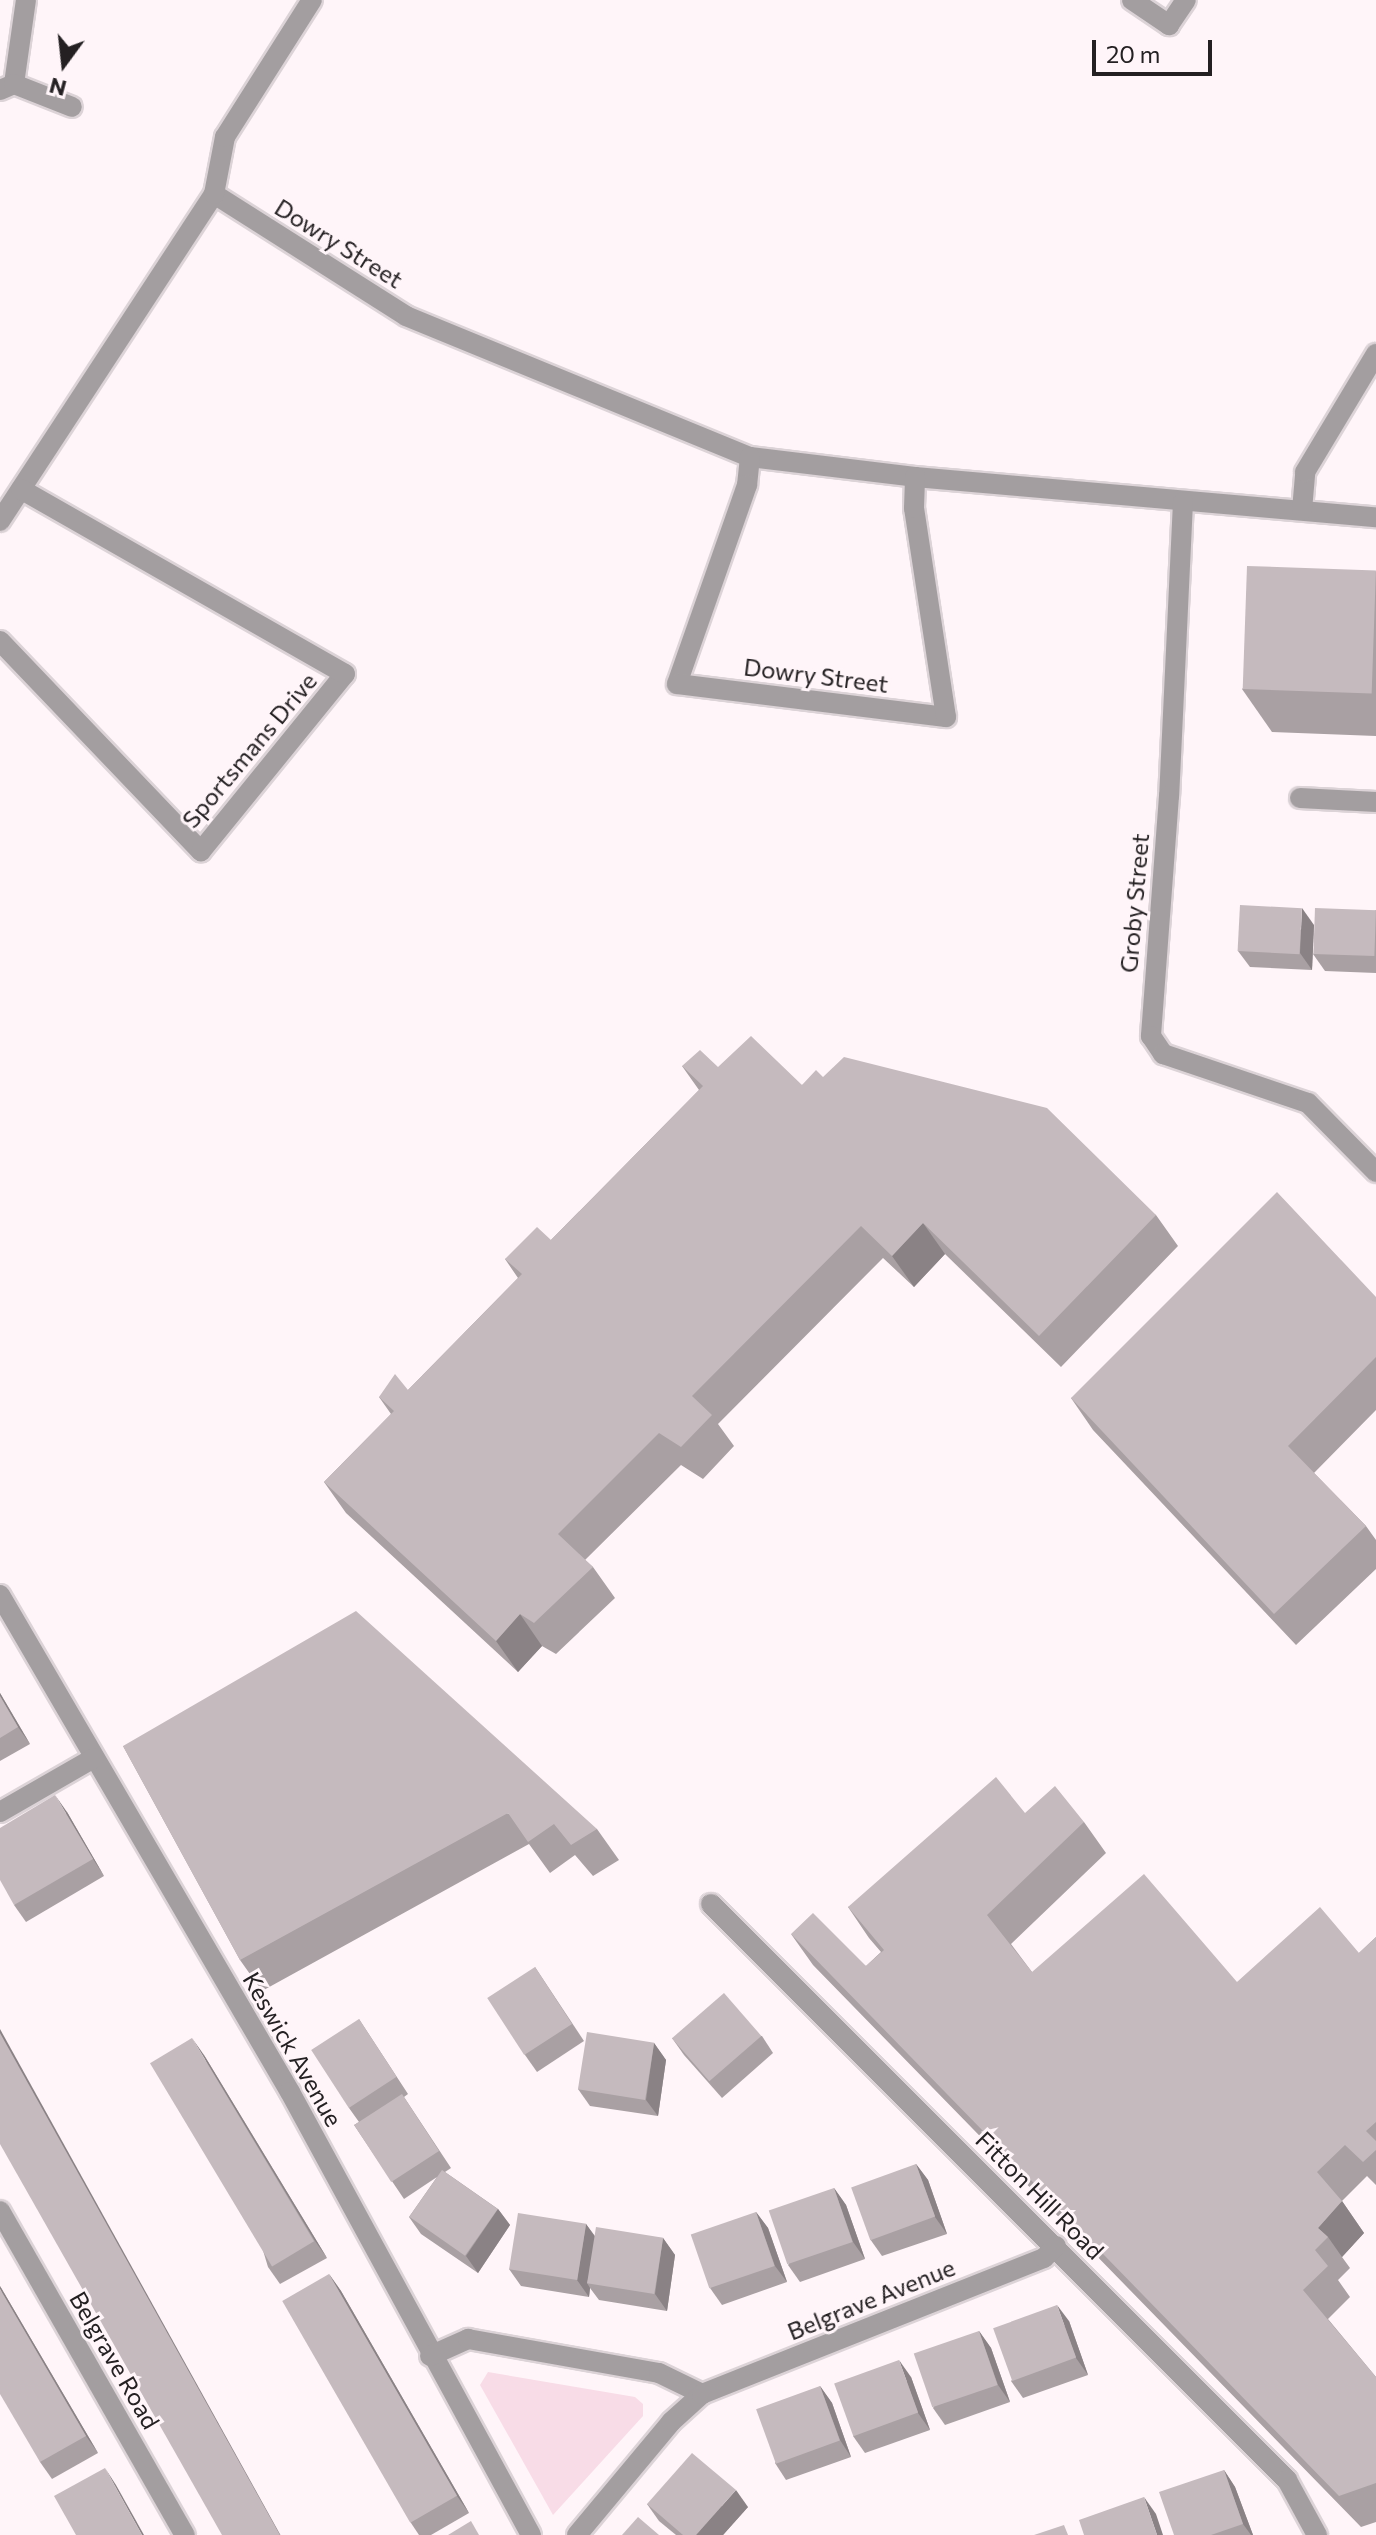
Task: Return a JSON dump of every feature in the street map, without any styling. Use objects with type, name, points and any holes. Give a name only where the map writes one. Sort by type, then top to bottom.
[{"type":"street","points":[[26,0],[7,87],[72,107]]},
{"type":"street","points":[[0,521],[214,194],[225,137],[312,0]]},
{"type":"street","points":[[1132,0],[1169,25],[1186,0]]},
{"type":"street","name":"Dowry Street","points":[[214,194],[406,316],[750,457],[915,477],[1376,517]]},
{"type":"street","points":[[1302,510],[1305,472],[1376,354]]},
{"type":"street","name":"Dowry Street","points":[[750,457],[747,485],[677,684],[946,717],[914,508],[915,477]]},
{"type":"street","name":"Sportsmans Drive","points":[[0,641],[201,851],[345,674],[21,489]]},
{"type":"street","name":"Groby Street","points":[[1183,502],[1169,796],[1151,1036],[1163,1054],[1176,1060],[1308,1103],[1376,1172]]},
{"type":"street","points":[[1300,798],[1376,802]]},
{"type":"street","name":"Keswick Avenue","points":[[0,1595],[290,2092],[430,2356],[531,2535]]},
{"type":"street","points":[[0,1812],[94,1758]]},
{"type":"street","name":"Fitton Hill Road","points":[[711,1904],[1287,2480],[1317,2535]]},
{"type":"street","name":"Belgrave Road","points":[[0,2211],[185,2535]]},
{"type":"street","name":"Belgrave Avenue","points":[[577,2535],[671,2422],[702,2394],[1044,2258],[1056,2246]]},
{"type":"street","points":[[430,2356],[468,2339],[659,2373],[702,2394]]},
{"type":"shaded area","points":[[488,2372],[635,2397],[643,2404],[643,2416],[553,2515],[480,2385]]},
{"type":"building","points":[[1247,566],[1376,571],[1372,693],[1243,689]]},
{"type":"building","points":[[1240,905],[1302,908],[1300,954],[1238,951]]},
{"type":"building","points":[[1315,908],[1376,910],[1374,956],[1313,954]]},
{"type":"building","points":[[751,1036],[802,1085],[816,1070],[823,1077],[844,1057],[1047,1108],[1156,1215],[1039,1336],[923,1223],[892,1256],[861,1226],[692,1396],[712,1415],[681,1447],[659,1433],[558,1534],[593,1567],[534,1623],[520,1614],[496,1641],[324,1482],[394,1411],[379,1397],[395,1374],[408,1390],[522,1274],[505,1259],[537,1227],[551,1240],[703,1086],[682,1066],[700,1050],[718,1067]]},
{"type":"building","points":[[1277,1192],[1376,1297],[1376,1357],[1288,1446],[1366,1526],[1274,1614],[1071,1398]]},
{"type":"building","points":[[356,1611],[597,1829],[571,1845],[554,1824],[528,1842],[508,1813],[240,1960],[123,1746]]},
{"type":"building","points":[[0,1696],[18,1727],[0,1738]]},
{"type":"building","points":[[996,1777],[1025,1813],[1055,1786],[1084,1822],[987,1915],[1032,1972],[1144,1874],[1237,1982],[1320,1907],[1359,1953],[1376,1937],[1376,2122],[1366,2131],[1376,2141],[1376,2150],[1363,2162],[1345,2145],[1317,2172],[1342,2201],[1318,2228],[1328,2237],[1315,2250],[1328,2266],[1303,2290],[1376,2377],[1376,2483],[1339,2496],[791,1934],[813,1913],[866,1966],[884,1950],[848,1907]]},
{"type":"building","points":[[55,1795],[93,1859],[14,1905],[0,1880],[0,1828]]},
{"type":"building","points":[[535,1967],[572,2024],[524,2055],[487,1998]]},
{"type":"building","points":[[724,1993],[761,2036],[709,2081],[672,2038]]},
{"type":"building","points":[[359,2019],[397,2077],[349,2108],[311,2050]]},
{"type":"building","points":[[587,2032],[654,2043],[645,2100],[578,2089]]},
{"type":"building","points":[[0,2033],[280,2535],[222,2535],[0,2144]]},
{"type":"building","points":[[192,2038],[314,2241],[272,2266],[150,2063]]},
{"type":"building","points":[[402,2094],[439,2151],[391,2182],[354,2125]]},
{"type":"building","points":[[916,2164],[935,2217],[870,2240],[851,2188]]},
{"type":"building","points":[[442,2170],[498,2209],[465,2256],[409,2217]]},
{"type":"building","points":[[834,2188],[853,2242],[787,2264],[769,2210]]},
{"type":"building","points":[[756,2212],[775,2266],[709,2288],[691,2234]]},
{"type":"building","points":[[518,2213],[586,2224],[577,2280],[509,2269]]},
{"type":"building","points":[[596,2227],[663,2238],[654,2294],[587,2283]]},
{"type":"building","points":[[329,2274],[457,2496],[410,2523],[282,2301]]},
{"type":"building","points":[[0,2289],[86,2436],[40,2462],[0,2394]]},
{"type":"building","points":[[1057,2305],[1076,2358],[1012,2381],[993,2328]]},
{"type":"building","points":[[979,2331],[998,2385],[932,2407],[914,2353]]},
{"type":"building","points":[[899,2360],[918,2413],[853,2436],[834,2384]]},
{"type":"building","points":[[820,2386],[840,2441],[776,2464],[756,2409]]},
{"type":"building","points":[[692,2453],[736,2490],[696,2535],[683,2535],[647,2504]]},
{"type":"building","points":[[105,2468],[142,2535],[76,2535],[54,2496]]},
{"type":"building","points":[[1224,2470],[1243,2524],[1211,2535],[1174,2535],[1159,2492]]},
{"type":"building","points":[[1144,2497],[1157,2535],[1084,2535],[1079,2520]]},
{"type":"building","points":[[638,2517],[659,2535],[622,2535]]},
{"type":"building","points":[[471,2521],[479,2535],[448,2535]]},
{"type":"building","points":[[1064,2525],[1068,2535],[1034,2535]]}]
